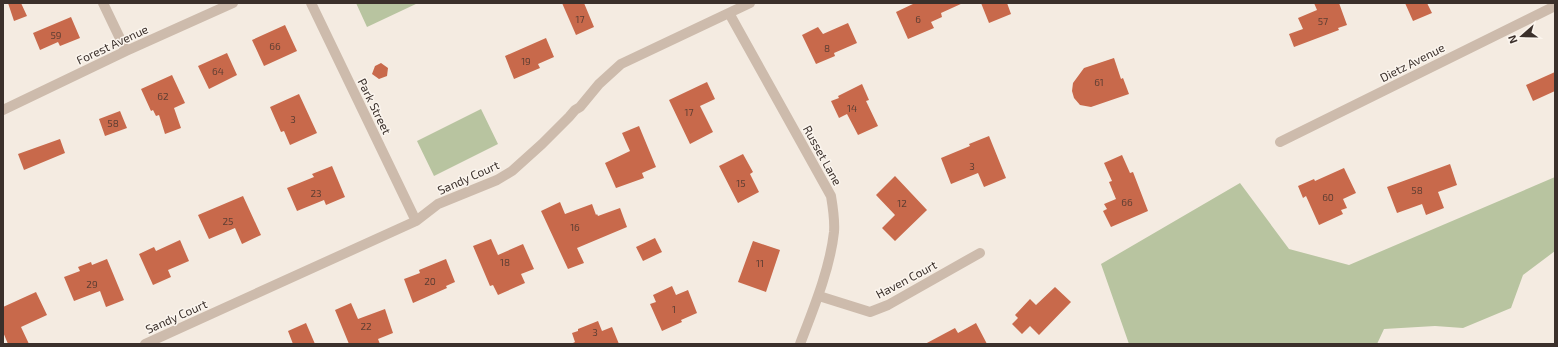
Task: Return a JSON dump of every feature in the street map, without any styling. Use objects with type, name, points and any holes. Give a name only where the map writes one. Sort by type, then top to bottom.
[{"type":"street","points":[[103,3],[126,50]]},
{"type":"street","name":"Forest Avenue","points":[[3,110],[126,50],[233,3]]},
{"type":"street","name":"Park Street","points":[[311,3],[416,221]]},
{"type":"street","name":"Sandy Court","points":[[145,344],[416,221],[438,204],[497,180],[512,171],[542,144],[575,110],[580,107],[599,84],[621,64],[750,3]]},
{"type":"street","name":"Dietz Avenue","points":[[1280,142],[1555,6]]},
{"type":"street","name":"Russet Lane","points":[[729,13],[831,196],[834,217],[834,232],[818,296],[800,344]]},
{"type":"street","name":"Haven Court","points":[[818,296],[870,312],[888,306],[980,253]]},
{"type":"green space","points":[[356,3],[418,3],[367,27]]},
{"type":"green space","points":[[481,109],[498,144],[434,176],[417,141]]},
{"type":"green space","points":[[1555,177],[1555,251],[1523,275],[1511,308],[1463,328],[1435,326],[1384,329],[1377,344],[1129,344],[1101,264],[1240,183],[1289,249],[1349,265]]},
{"type":"building","points":[[8,3],[21,3],[27,16],[14,21]]},
{"type":"building","points":[[562,3],[584,3],[594,27],[576,35]]},
{"type":"building","points":[[915,3],[963,3],[941,13],[942,17],[931,22],[934,28],[908,39],[896,12]]},
{"type":"building","points":[[981,3],[1007,3],[1011,14],[989,23]]},
{"type":"building","points":[[1314,3],[1339,3],[1347,25],[1338,28],[1339,30],[1294,47],[1289,34],[1303,29],[1298,18],[1317,10]]},
{"type":"building","points":[[1405,3],[1427,3],[1432,13],[1413,21]]},
{"type":"building","points":[[71,17],[80,38],[60,46],[58,42],[40,50],[33,33]]},
{"type":"building","points":[[848,23],[857,43],[834,53],[835,56],[816,64],[802,35],[818,27],[823,34]]},
{"type":"building","points":[[285,25],[297,51],[264,66],[252,40]]},
{"type":"building","points":[[546,38],[554,57],[538,64],[540,68],[514,79],[505,56]]},
{"type":"building","points":[[227,53],[237,75],[209,89],[198,66]]},
{"type":"building","points":[[1114,58],[1121,79],[1123,78],[1129,94],[1091,107],[1080,105],[1074,98],[1072,91],[1073,83],[1084,68]]},
{"type":"building","points":[[381,63],[388,68],[387,76],[379,79],[372,74],[375,66]]},
{"type":"building","points":[[1555,72],[1555,91],[1533,101],[1526,85]]},
{"type":"building","points":[[172,75],[185,103],[174,108],[181,128],[165,134],[159,115],[156,116],[153,110],[151,111],[141,89]]},
{"type":"building","points":[[707,82],[715,99],[700,106],[713,132],[690,144],[669,100]]},
{"type":"building","points":[[862,84],[869,100],[866,101],[878,126],[858,135],[847,114],[839,118],[831,101],[839,98],[838,96]]},
{"type":"building","points":[[299,94],[317,133],[290,145],[284,131],[281,132],[270,107]]},
{"type":"building","points":[[120,111],[127,128],[105,136],[99,119]]},
{"type":"building","points":[[639,126],[656,167],[642,173],[644,178],[616,188],[605,163],[630,151],[622,133]]},
{"type":"building","points":[[989,136],[1006,178],[984,187],[978,173],[951,184],[941,158]]},
{"type":"building","points":[[60,139],[65,153],[24,170],[18,154]]},
{"type":"building","points":[[743,154],[753,172],[750,174],[759,192],[738,203],[719,166]]},
{"type":"building","points":[[1122,155],[1130,173],[1133,172],[1148,211],[1111,227],[1103,211],[1107,209],[1104,204],[1116,199],[1109,182],[1112,181],[1104,163]]},
{"type":"building","points":[[1450,164],[1457,185],[1438,192],[1444,208],[1426,215],[1422,204],[1397,213],[1387,187]]},
{"type":"building","points":[[332,166],[345,197],[326,205],[324,200],[297,211],[287,188],[314,177],[312,174]]},
{"type":"building","points":[[1344,168],[1356,193],[1343,199],[1347,208],[1341,210],[1343,214],[1319,225],[1306,196],[1303,198],[1298,186],[1314,179],[1315,181]]},
{"type":"building","points":[[895,176],[927,210],[895,241],[882,228],[895,215],[876,195]]},
{"type":"building","points":[[243,196],[261,235],[242,244],[235,228],[209,239],[198,215]]},
{"type":"building","points":[[560,202],[565,214],[592,204],[596,215],[597,214],[598,216],[620,208],[627,227],[577,248],[584,263],[568,269],[541,211]]},
{"type":"building","points":[[655,238],[662,252],[643,261],[636,247]]},
{"type":"building","points":[[491,239],[498,255],[523,244],[534,269],[521,274],[525,283],[498,295],[493,285],[490,286],[473,246]]},
{"type":"building","points":[[180,240],[189,261],[168,270],[171,277],[153,285],[139,254],[154,247],[156,251]]},
{"type":"building","points":[[753,241],[780,250],[766,292],[738,282]]},
{"type":"building","points":[[107,259],[124,300],[106,307],[100,291],[74,301],[64,277],[80,271],[78,267],[91,262],[92,265]]},
{"type":"building","points":[[446,259],[455,282],[446,286],[447,288],[413,303],[404,279],[420,273],[419,270]]},
{"type":"building","points":[[672,286],[676,295],[688,290],[697,313],[662,331],[650,304],[656,302],[653,295]]},
{"type":"building","points":[[1055,287],[1071,302],[1039,335],[1030,326],[1022,334],[1012,324],[1018,318],[1015,315],[1030,299],[1036,305]]},
{"type":"building","points":[[36,292],[47,315],[21,327],[29,344],[8,344],[3,332],[3,307]]},
{"type":"building","points":[[351,303],[358,319],[385,309],[393,333],[378,339],[380,344],[349,344],[335,310]]},
{"type":"building","points":[[598,321],[602,331],[612,327],[619,344],[571,344],[575,342],[572,333]]},
{"type":"building","points":[[306,323],[315,344],[293,344],[288,331]]},
{"type":"building","points":[[976,323],[987,344],[925,344],[955,328],[958,333]]}]
